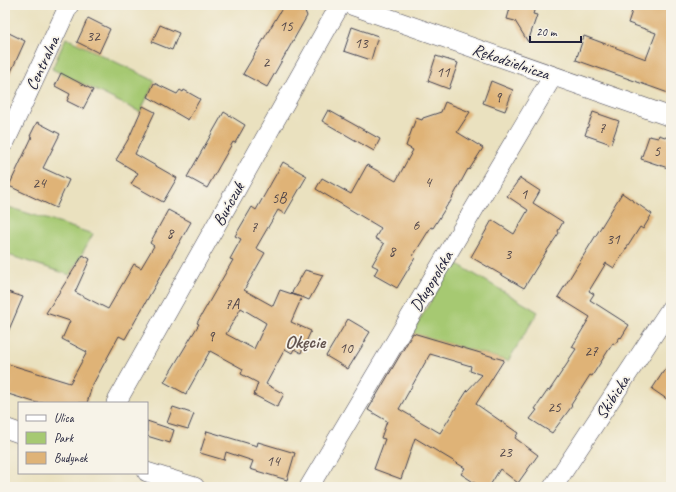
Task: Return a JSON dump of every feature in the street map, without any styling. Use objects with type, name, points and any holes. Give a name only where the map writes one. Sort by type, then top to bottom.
[{"type":"street","name":"Centralna","points":[[5,142],[69,5]]},
{"type":"street","name":"Buńczuk","points":[[117,402],[340,5]]},
{"type":"street","name":"Rękodzielnicza","points":[[351,5],[671,117]]},
{"type":"street","name":"Długopolska","points":[[309,487],[553,76]]},
{"type":"street","name":"Skibicka","points":[[553,487],[671,308]]},
{"type":"street","points":[[5,428],[18,432]]},
{"type":"street","points":[[148,472],[195,487]]},
{"type":"green space","points":[[66,38],[155,81],[140,112],[52,69]]},
{"type":"green space","points":[[5,206],[93,234],[70,275],[5,254]]},
{"type":"green space","points":[[454,262],[538,312],[508,361],[412,333]]},
{"type":"building","points":[[284,5],[289,5],[305,11],[307,16],[267,87],[243,74]]},
{"type":"building","points":[[511,5],[536,5],[533,14],[537,15],[528,42],[515,21],[507,19]]},
{"type":"building","points":[[634,5],[671,5],[671,94],[576,60],[584,36],[646,59],[656,33],[628,23]]},
{"type":"building","points":[[88,18],[110,29],[99,53],[77,42]]},
{"type":"building","points":[[160,25],[179,33],[172,50],[152,42]]},
{"type":"building","points":[[352,27],[378,36],[371,60],[344,51]]},
{"type":"building","points":[[5,31],[25,41],[5,85]]},
{"type":"building","points":[[436,56],[458,63],[449,89],[428,81]]},
{"type":"building","points":[[61,73],[93,90],[83,109],[67,101],[70,94],[55,86]]},
{"type":"building","points":[[491,81],[513,90],[505,111],[483,103]]},
{"type":"building","points":[[154,83],[177,94],[180,90],[183,92],[184,90],[200,99],[188,120],[148,97]]},
{"type":"building","points":[[445,102],[470,112],[457,132],[483,148],[469,170],[468,169],[449,204],[433,228],[431,227],[413,256],[415,258],[397,288],[374,275],[378,268],[372,265],[384,244],[375,238],[381,228],[316,189],[322,178],[351,194],[367,165],[396,181],[413,150],[406,146],[416,118],[422,120],[423,118],[441,112]]},
{"type":"building","points":[[143,106],[155,112],[135,154],[177,178],[163,202],[131,184],[138,173],[116,160],[129,138]]},
{"type":"building","points":[[328,110],[380,139],[374,151],[322,121]]},
{"type":"building","points":[[224,112],[245,125],[235,143],[233,142],[207,188],[187,177]]},
{"type":"building","points":[[593,112],[619,121],[611,144],[585,135]]},
{"type":"building","points":[[37,122],[60,134],[43,168],[69,180],[56,208],[9,186],[32,137],[30,136]]},
{"type":"building","points":[[659,135],[671,139],[671,169],[641,159],[649,136],[658,138]]},
{"type":"building","points":[[283,162],[307,176],[285,214],[278,210],[256,248],[265,253],[244,290],[273,306],[280,290],[291,294],[305,270],[323,275],[309,300],[302,297],[291,322],[311,331],[301,353],[294,349],[292,353],[285,349],[266,384],[284,394],[277,407],[254,395],[258,383],[241,374],[243,369],[210,351],[186,394],[164,382],[199,324],[197,323],[233,260],[230,259],[241,239],[235,236],[252,207],[256,210]],"holes":[[[241,308],[266,323],[254,349],[226,334]]]},
{"type":"building","points":[[520,178],[540,191],[533,203],[563,222],[558,231],[559,233],[524,288],[471,257],[492,220],[514,234],[528,210],[507,196]]},
{"type":"building","points":[[622,193],[652,214],[643,229],[640,227],[614,268],[606,263],[589,291],[594,294],[590,300],[629,325],[621,338],[620,337],[615,344],[613,343],[592,376],[590,375],[571,405],[572,406],[552,433],[530,419],[537,410],[535,409],[569,361],[576,349],[572,347],[590,317],[558,297]]},
{"type":"building","points":[[168,210],[191,222],[125,339],[119,336],[92,386],[87,402],[34,402],[5,393],[5,363],[70,383],[87,352],[62,339],[70,321],[46,313],[83,255],[90,259],[75,292],[108,309],[134,264],[141,268],[154,246],[150,243]]},
{"type":"building","points":[[5,291],[23,297],[5,339]]},
{"type":"building","points":[[348,319],[370,332],[348,369],[326,356]]},
{"type":"building","points":[[413,333],[504,360],[476,404],[518,433],[515,438],[538,455],[518,483],[500,469],[489,487],[481,487],[461,474],[465,468],[415,438],[401,479],[374,469],[385,439],[381,438],[387,421],[368,410]],"holes":[[[430,354],[471,366],[470,371],[482,375],[467,391],[440,433],[399,409]]]},
{"type":"building","points":[[671,360],[671,402],[652,389]]},
{"type":"building","points":[[173,407],[194,414],[188,429],[167,423]]},
{"type":"building","points":[[148,421],[174,430],[170,443],[148,436]]},
{"type":"building","points":[[207,431],[257,446],[258,442],[295,453],[287,480],[250,469],[253,461],[226,452],[224,460],[200,453]]},
{"type":"district","name":"Okęcie","points":[[305,341]]}]
